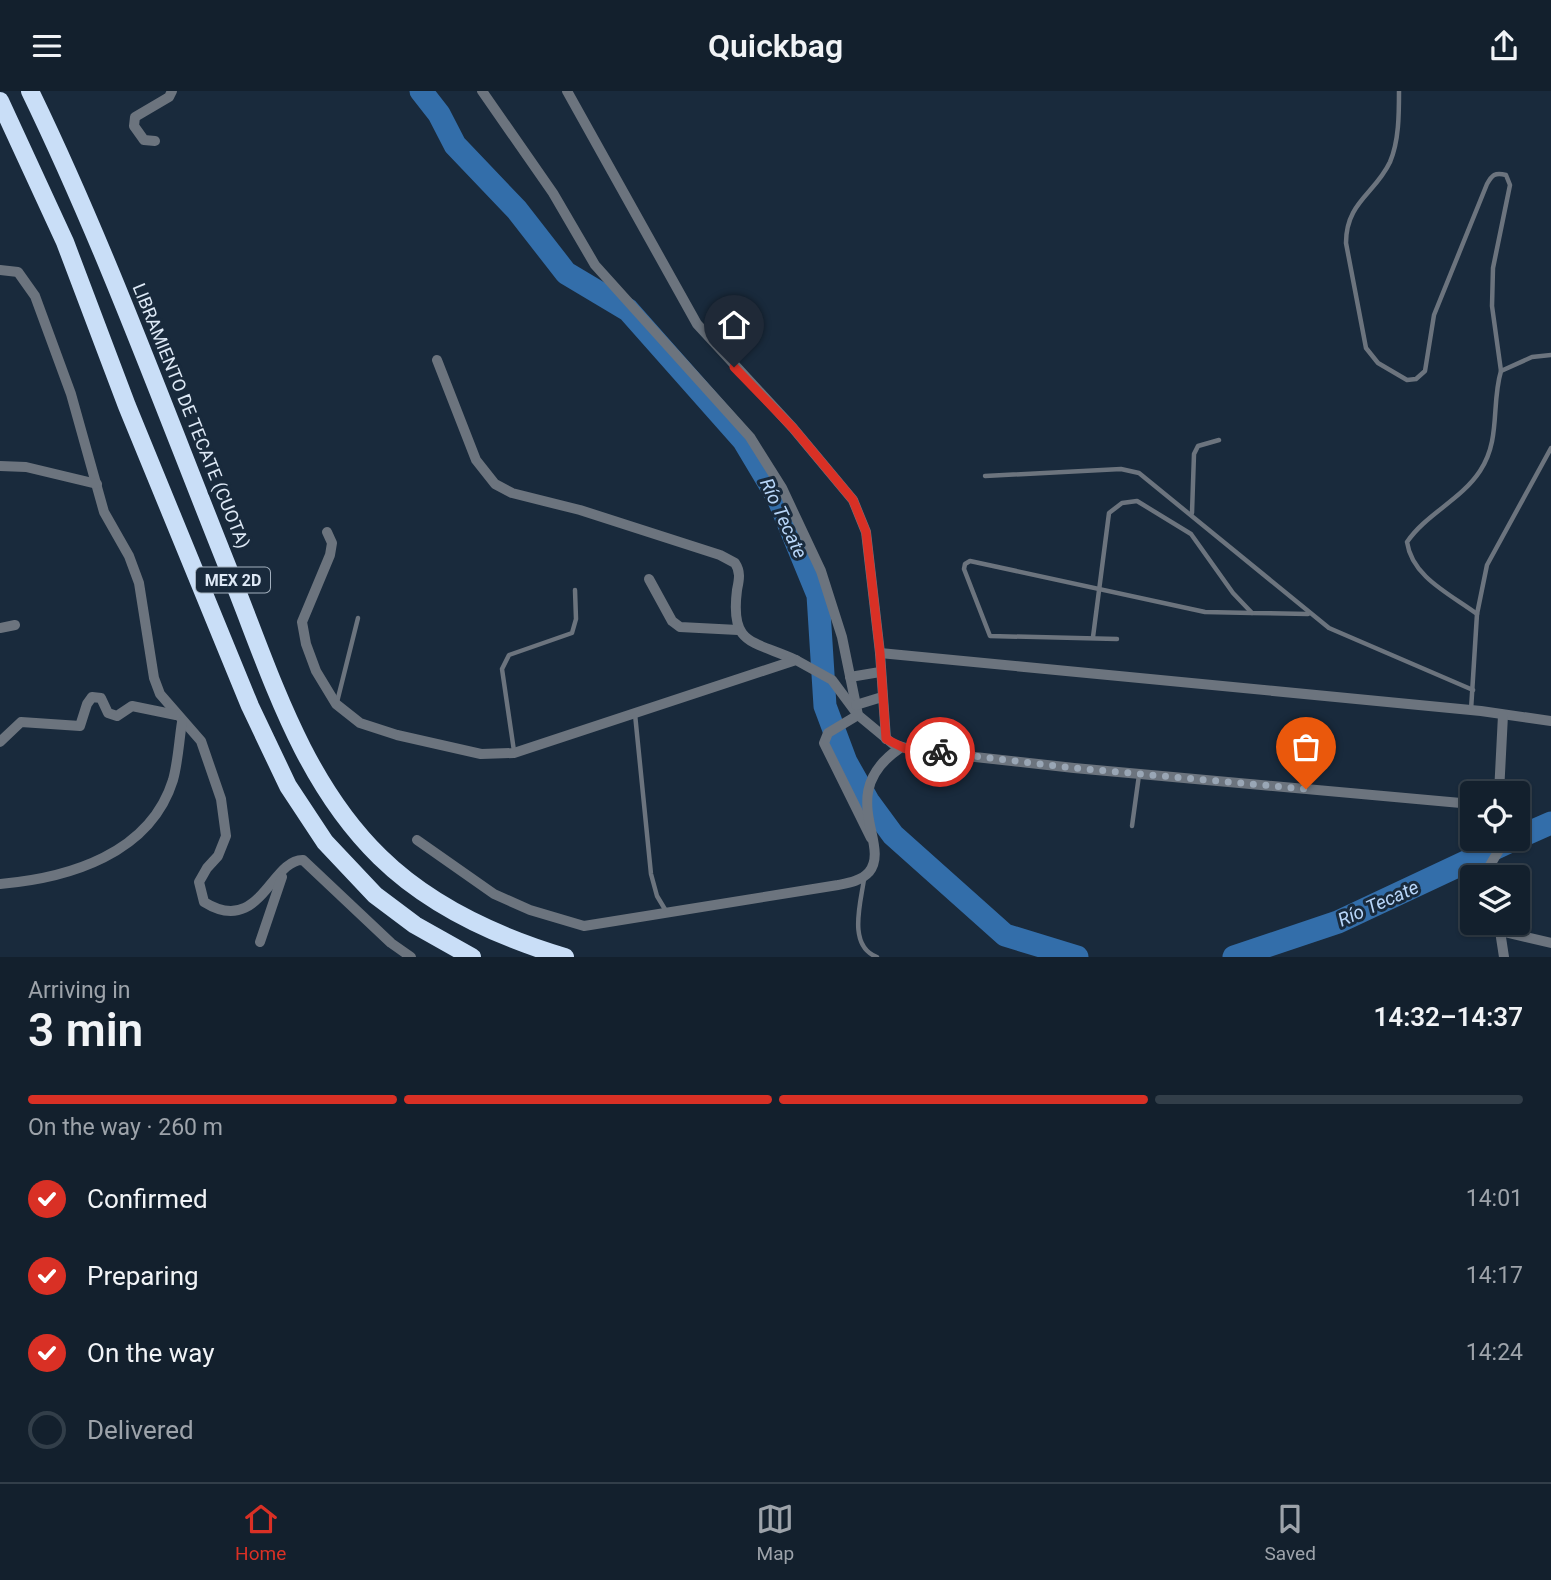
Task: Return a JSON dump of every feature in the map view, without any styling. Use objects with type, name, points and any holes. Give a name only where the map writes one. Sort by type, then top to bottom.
[{"type":"highway","name":"LIBRAMIENTO DE TECATE (CUOTA)","points":[[30,91],[92,223],[295,737],[322,785],[348,822],[380,857],[432,899],[486,928],[565,957]]},
{"type":"highway","name":"MEX 2D","points":[[0,101],[65,242],[127,406],[250,706],[288,786],[325,842],[375,895],[415,925],[472,957]]},
{"type":"street","points":[[155,141],[145,139],[134,126],[135,117],[169,97],[172,91]]},
{"type":"street","points":[[482,91],[553,193],[595,265],[750,437],[782,488],[821,571],[842,637],[857,710]]},
{"type":"street","points":[[567,91],[697,324],[793,428],[853,500],[866,532],[880,653],[886,739]]},
{"type":"street","points":[[0,270],[18,272],[35,296],[71,394],[104,512],[129,556],[139,583],[154,678],[160,694],[201,741],[207,753],[226,824],[218,856],[206,869],[200,883],[204,902],[211,906],[236,910],[247,906],[261,898],[289,863],[303,860],[391,943],[411,957]]},
{"type":"street","points":[[437,360],[476,460],[495,484],[512,493],[580,510],[720,555],[735,563],[739,577],[734,619],[738,630],[748,639],[807,665],[832,680],[857,710],[886,739],[900,748],[1139,774],[1460,803]]},
{"type":"street","points":[[0,466],[26,467],[97,484]]},
{"type":"street","points":[[327,532],[332,543],[330,555],[302,622],[316,671],[336,703],[359,723],[397,735],[481,754],[514,753],[796,660]]},
{"type":"street","points":[[649,579],[673,621],[680,627],[738,630]]},
{"type":"street","points":[[0,628],[15,625]]},
{"type":"street","points":[[880,653],[1471,711],[1551,722]]},
{"type":"street","points":[[850,677],[880,672]]},
{"type":"street","points":[[0,742],[21,722],[80,726],[86,704],[92,697],[101,698],[108,713],[117,716],[132,706],[179,718]]},
{"type":"street","points":[[871,838],[825,748],[823,739],[857,710],[882,697]]},
{"type":"street","points":[[1500,781],[1503,715]]},
{"type":"street","points":[[0,884],[34,881],[82,869],[120,849],[151,824],[173,779],[179,718]]},
{"type":"street","points":[[417,840],[494,894],[530,910],[584,926],[668,915],[838,885],[870,872],[874,858],[868,801],[873,774],[883,760],[900,748]]},
{"type":"street","points":[[260,942],[285,869]]},
{"type":"street","points":[[1501,935],[1504,957]]},
{"type":"street","points":[[1517,935],[1551,943]]},
{"type":"lane","points":[[1399,91],[1399,122],[1390,163],[1354,208],[1346,227],[1346,243],[1366,348],[1378,363],[1407,380],[1416,379],[1425,371],[1434,315],[1486,184],[1491,175],[1498,173],[1506,175],[1510,185],[1493,268],[1492,306],[1501,371],[1496,387],[1494,442],[1481,470],[1465,488],[1415,531],[1407,542],[1409,558],[1416,569],[1477,614]]},
{"type":"lane","points":[[1501,371],[1532,358],[1551,355]]},
{"type":"lane","points":[[1191,514],[1194,454],[1198,446],[1219,440]]},
{"type":"lane","points":[[1471,711],[1481,587],[1497,543],[1551,448]]},
{"type":"lane","points":[[985,476],[1132,470],[1146,477],[1309,614],[1346,637],[1473,690]]},
{"type":"lane","points":[[1093,637],[1109,513],[1122,503],[1137,501],[1191,534],[1233,593],[1252,613]]},
{"type":"lane","points":[[1117,639],[990,636],[964,569],[970,561],[1205,612],[1309,614]]},
{"type":"lane","points":[[514,753],[502,669],[509,655],[572,633],[576,619],[575,590]]},
{"type":"lane","points":[[336,703],[358,618]]},
{"type":"lane","points":[[635,713],[651,874],[657,896],[668,915]]},
{"type":"lane","points":[[1132,826],[1139,774]]},
{"type":"lane","points":[[864,876],[857,927],[870,955],[877,957]]},
{"type":"waterway","name":"Río Tecate","points":[[421,91],[439,114],[455,145],[517,210],[566,273],[628,310],[744,441],[778,498],[818,595],[825,706],[846,762],[868,801],[893,835],[1005,935],[1077,957]]},
{"type":"waterway","name":"Río Tecate","points":[[1530,832],[1551,823]]},
{"type":"waterway","name":"Río Tecate","points":[[1234,957],[1338,922],[1489,851]]},
{"type":"way so far","points":[[940,752],[1074,768],[1306,789]]},
{"type":"route","points":[[734,367],[793,428],[853,500],[866,532],[880,653],[886,739],[900,748],[940,752]]}]
